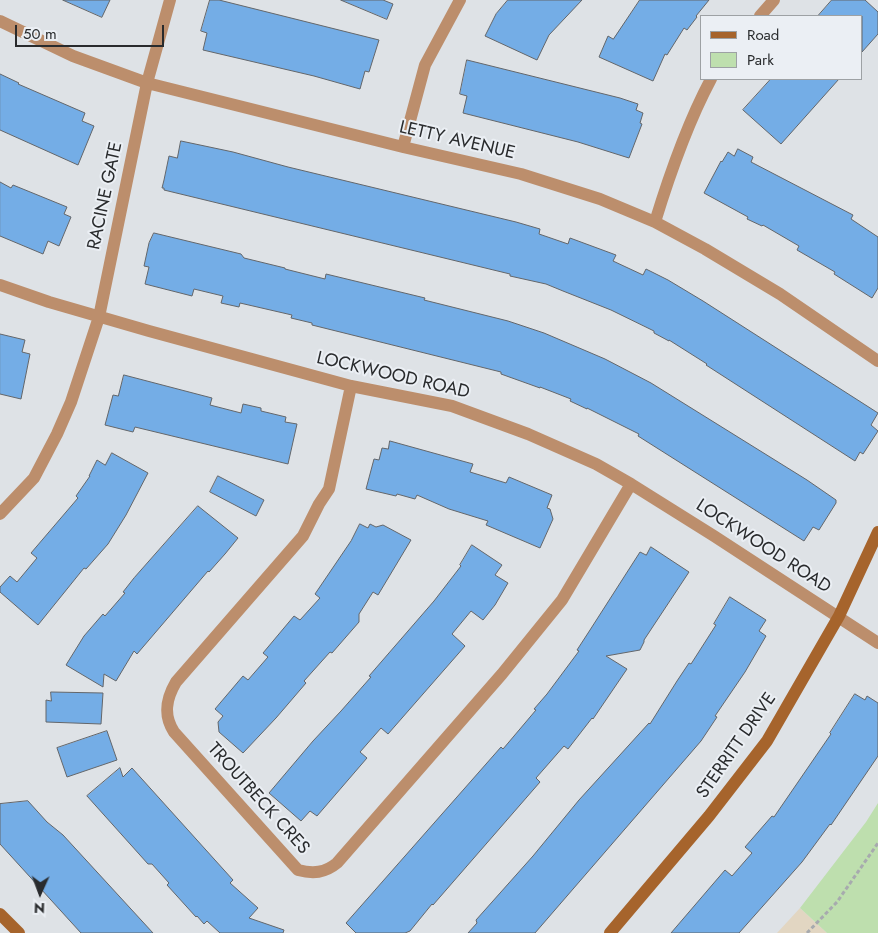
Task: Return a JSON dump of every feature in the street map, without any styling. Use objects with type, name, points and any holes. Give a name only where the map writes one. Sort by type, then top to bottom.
[{"type":"street","name":"RACINE GATE","points":[[0,514],[34,478],[47,455],[71,402],[99,317],[147,83],[170,0]]},
{"type":"street","points":[[403,147],[424,65],[460,0]]},
{"type":"street","points":[[761,15],[774,0]]},
{"type":"street","name":"LETTY AVENUE","points":[[0,21],[73,56],[147,83],[403,147],[521,174],[600,198],[655,222],[705,249],[780,294],[878,361]]},
{"type":"street","points":[[655,222],[666,184],[694,111],[710,80]]},
{"type":"street","name":"LOCKWOOD ROAD","points":[[0,285],[99,317],[351,386],[452,406],[528,434],[596,464],[631,484],[839,616],[878,643]]},
{"type":"street","name":"TROUTBECK CRES","points":[[351,386],[329,489],[303,536],[176,682],[166,705],[169,714],[168,723],[174,732],[298,870],[313,874],[331,868],[337,863],[502,674],[562,600],[631,484]]},
{"type":"street","name":"STERRITT DRIVE","points":[[610,933],[709,816],[767,741],[839,616],[878,532]]},
{"type":"street","points":[[0,914],[19,933]]},
{"type":"path","points":[[807,933],[837,902],[878,844]]},
{"type":"shaded area","points":[[800,908],[827,933],[777,933]]},
{"type":"green space","points":[[878,803],[878,933],[827,933],[800,908],[866,822]]},
{"type":"building","points":[[63,0],[110,0],[102,17]]},
{"type":"building","points":[[210,0],[219,0],[379,40],[369,72],[365,71],[360,89],[314,76],[203,50],[207,33],[201,31]]},
{"type":"building","points":[[341,0],[383,0],[393,4],[387,19]]},
{"type":"building","points":[[508,0],[582,0],[549,35],[537,60],[485,36],[496,14]]},
{"type":"building","points":[[640,0],[709,0],[687,30],[684,28],[667,55],[665,54],[653,81],[599,57],[608,36],[613,39]]},
{"type":"building","points":[[832,0],[865,0],[878,12],[878,34],[863,51],[863,15],[819,15]]},
{"type":"building","points":[[467,60],[638,104],[636,110],[643,113],[640,123],[642,124],[629,158],[578,142],[463,113],[467,96],[460,94]]},
{"type":"building","points":[[0,74],[18,84],[85,113],[82,121],[94,126],[78,165],[0,130]]},
{"type":"building","points":[[770,80],[838,80],[781,144],[743,110]]},
{"type":"building","points":[[181,141],[233,152],[516,222],[540,229],[539,234],[568,244],[570,238],[616,255],[613,261],[643,275],[646,269],[668,280],[878,413],[871,425],[878,431],[863,454],[860,452],[855,461],[707,364],[669,340],[654,333],[654,331],[611,310],[546,284],[164,190],[162,188],[169,156],[177,158]]},
{"type":"building","points":[[738,149],[753,157],[751,162],[853,215],[851,219],[878,237],[878,288],[872,298],[834,274],[835,272],[797,250],[799,246],[763,225],[747,219],[748,217],[704,193],[721,161],[728,152],[734,156]]},
{"type":"building","points":[[0,182],[11,188],[13,185],[67,207],[64,214],[71,217],[59,246],[48,241],[43,254],[0,236]]},
{"type":"building","points":[[154,233],[241,254],[244,258],[325,279],[326,274],[425,298],[424,300],[508,321],[544,333],[605,359],[651,383],[807,480],[836,500],[836,503],[819,530],[813,527],[804,541],[638,436],[639,434],[570,401],[571,399],[501,374],[501,372],[312,325],[312,323],[291,318],[292,315],[240,303],[239,307],[221,303],[223,296],[194,289],[192,296],[145,284],[149,267],[144,266],[149,243]]},
{"type":"building","points":[[0,334],[25,340],[22,352],[30,354],[21,399],[0,394]]},
{"type":"building","points":[[124,375],[212,398],[210,405],[241,413],[243,404],[286,417],[285,422],[297,424],[288,464],[135,427],[133,432],[105,425],[113,395],[118,396]]},
{"type":"building","points":[[390,441],[473,464],[470,472],[506,483],[509,477],[552,495],[547,508],[550,509],[553,519],[540,548],[486,525],[488,521],[449,509],[417,495],[415,499],[366,489],[374,459],[379,460],[382,448],[388,449]]},
{"type":"building","points":[[112,453],[148,473],[108,544],[86,569],[84,568],[38,625],[0,592],[0,587],[10,576],[17,582],[37,558],[31,553],[78,498],[76,496],[90,476],[97,460],[105,465]]},
{"type":"building","points":[[218,476],[264,500],[256,516],[210,492]]},
{"type":"building","points":[[198,506],[238,538],[225,554],[208,571],[137,654],[134,651],[116,681],[104,674],[103,687],[66,665],[84,636],[103,614],[105,616],[125,593],[123,592],[134,578]]},
{"type":"building","points":[[360,524],[368,528],[370,524],[376,527],[383,525],[411,540],[378,595],[373,592],[359,614],[359,622],[304,681],[306,683],[243,753],[219,732],[218,722],[223,716],[215,709],[243,676],[248,680],[268,657],[263,653],[294,616],[300,620],[320,598],[315,594],[351,541]]},
{"type":"building","points":[[472,545],[502,565],[495,575],[508,583],[495,605],[483,620],[471,611],[452,634],[465,646],[388,734],[381,728],[360,752],[367,758],[317,816],[310,811],[301,821],[269,793],[371,677],[369,676],[434,601],[461,566]]},
{"type":"building","points":[[651,547],[689,572],[644,640],[640,650],[606,656],[627,669],[593,719],[568,749],[564,746],[536,778],[540,782],[410,931],[405,933],[356,933],[346,923],[536,710],[534,709],[579,651],[577,650],[640,552],[646,555]]},
{"type":"building","points":[[730,597],[766,620],[759,631],[766,636],[701,741],[535,933],[468,933],[477,923],[476,920],[533,856],[579,800],[650,724],[716,625],[714,624]]},
{"type":"building","points":[[51,692],[103,693],[101,724],[46,722],[46,700],[51,701]]},
{"type":"building","points":[[855,694],[865,700],[867,696],[878,703],[878,756],[831,825],[802,862],[739,933],[671,933],[725,870],[732,876],[752,853],[745,847],[772,816],[774,817],[831,734]]},
{"type":"building","points":[[107,731],[117,760],[67,777],[57,748]]},
{"type":"building","points":[[120,768],[123,777],[132,768],[233,880],[230,883],[258,908],[249,918],[284,930],[283,933],[220,933],[207,921],[204,924],[196,917],[167,885],[169,883],[152,864],[148,864],[87,796]]},
{"type":"building","points":[[28,801],[47,822],[63,835],[153,933],[81,933],[0,844],[0,804]]}]
